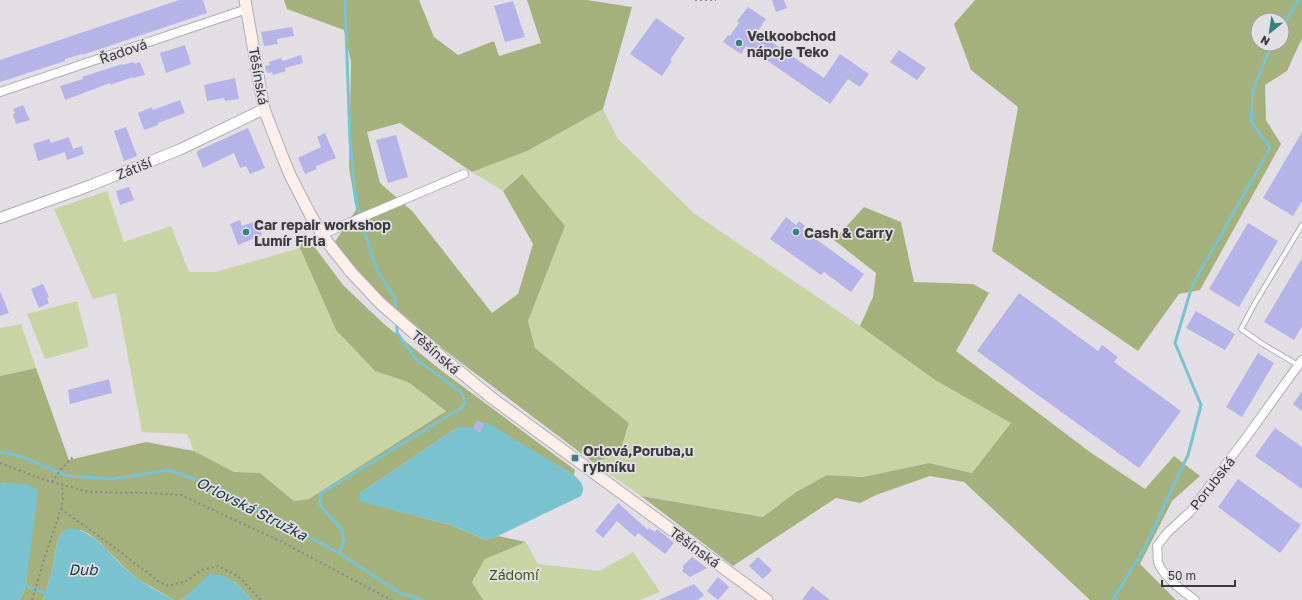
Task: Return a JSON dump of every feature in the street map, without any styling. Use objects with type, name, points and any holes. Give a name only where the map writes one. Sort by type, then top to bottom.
[{"type":"main road","name":"Těšínská","points":[[246,5],[264,109],[290,176],[322,234],[351,272],[380,303],[438,354],[492,398],[767,600]]},
{"type":"street","name":"Řadová","points":[[0,92],[246,5]]},
{"type":"street","name":"Zátiší","points":[[0,218],[89,186],[181,149],[264,109]]},
{"type":"street","points":[[322,234],[464,174]]},
{"type":"street","name":"Porubská","points":[[1195,600],[1178,588],[1165,573],[1159,563],[1157,546],[1168,532],[1190,512],[1300,362]]},
{"type":"lane","points":[[1300,362],[1261,343],[1241,329],[1258,297],[1302,225]]},
{"type":"path","points":[[695,0],[716,0]]},
{"type":"path","points":[[52,482],[73,456]]},
{"type":"path","points":[[0,463],[52,482],[89,492],[149,493],[181,496],[282,542],[391,600]]},
{"type":"path","points":[[32,600],[61,510],[63,500],[62,485]]},
{"type":"path","points":[[61,510],[114,547],[158,581],[168,586],[186,580],[202,570],[218,566],[238,576],[261,600]]},
{"type":"green space","points":[[284,0],[419,0],[434,37],[458,55],[494,41],[499,56],[541,43],[527,0],[587,0],[632,7],[603,109],[527,151],[472,172],[400,123],[367,132],[380,183],[413,212],[492,313],[518,294],[533,244],[503,191],[522,174],[565,226],[528,321],[535,348],[629,423],[620,452],[594,463],[443,349],[378,293],[334,243],[356,210],[349,167],[351,62],[344,30],[287,9]]},
{"type":"green space","points":[[975,0],[1302,0],[1302,38],[1287,71],[1265,85],[1266,120],[1281,144],[1200,290],[1179,294],[1138,351],[992,251],[1018,107],[971,70],[954,24]]},
{"type":"green space","points":[[603,109],[618,139],[695,214],[860,326],[935,380],[1012,423],[972,473],[929,463],[863,477],[827,475],[796,492],[763,517],[641,496],[594,463],[620,452],[629,423],[535,348],[528,320],[565,226],[521,174],[503,191],[472,172],[527,151]]},
{"type":"green space","points":[[107,191],[124,242],[171,226],[189,272],[216,272],[300,248],[336,330],[375,371],[408,382],[446,411],[309,499],[294,501],[260,473],[234,472],[194,451],[187,434],[142,432],[116,293],[93,299],[54,209]]},
{"type":"green space","points":[[864,207],[901,222],[914,282],[973,284],[989,293],[956,351],[1090,452],[1145,489],[1174,456],[1200,476],[1172,501],[1140,564],[1176,600],[1090,600],[964,482],[930,476],[876,495],[860,503],[836,498],[733,566],[641,496],[763,517],[796,492],[827,475],[863,477],[929,463],[972,473],[1011,423],[935,380],[860,326],[873,297],[876,273],[834,240]]},
{"type":"green space","points":[[304,233],[343,285],[384,324],[442,371],[575,470],[574,475],[486,423],[480,432],[458,427],[360,493],[390,509],[451,525],[486,540],[498,536],[526,542],[485,559],[472,582],[483,600],[252,600],[235,582],[192,591],[182,600],[174,600],[141,581],[129,572],[98,541],[81,530],[61,533],[57,543],[52,571],[43,600],[19,600],[24,591],[27,576],[6,483],[0,483],[0,376],[36,368],[69,460],[146,442],[194,451],[234,472],[260,473],[294,501],[309,499],[446,411],[408,382],[375,371],[336,330],[300,248]]},
{"type":"green space","points":[[77,301],[89,347],[45,359],[27,314]]},
{"type":"green space","points":[[21,324],[36,368],[0,376],[0,328]]},
{"type":"green space","name":"Zádomí","points":[[526,542],[538,564],[599,571],[633,552],[660,592],[640,600],[483,600],[472,582],[485,559]]},
{"type":"water","points":[[486,422],[574,475],[581,482],[583,487],[581,496],[498,536],[486,540],[451,525],[362,502],[359,499],[360,493],[458,427],[471,427],[480,432]]},
{"type":"water","points":[[0,483],[26,484],[37,489],[38,493],[27,576],[24,591],[19,600],[0,600]]},
{"type":"water","name":"Dub","points":[[73,528],[90,535],[134,576],[174,600],[43,600],[52,571],[57,543],[61,533],[67,529]]},
{"type":"water","points":[[209,574],[216,574],[234,581],[252,600],[182,600]]},
{"type":"building","points":[[179,0],[203,0],[207,13],[82,55],[65,59],[65,61],[0,82],[0,60]]},
{"type":"building","points":[[772,0],[784,0],[787,8],[776,12]]},
{"type":"building","points":[[513,1],[525,37],[505,42],[494,6]]},
{"type":"building","points":[[748,7],[766,19],[757,32],[824,78],[840,54],[869,74],[860,87],[848,79],[830,104],[746,46],[741,54],[723,42],[728,35],[730,36],[739,23],[737,21]]},
{"type":"building","points":[[656,18],[685,38],[670,60],[672,61],[662,76],[630,54]]},
{"type":"building","points":[[292,27],[294,36],[277,39],[278,44],[264,46],[261,32]]},
{"type":"building","points":[[185,45],[191,64],[166,73],[160,53]]},
{"type":"building","points":[[899,50],[926,68],[917,80],[890,62]]},
{"type":"building","points":[[301,55],[303,63],[285,68],[286,71],[273,75],[272,72],[267,73],[265,66],[270,65],[269,62],[281,58],[283,61]]},
{"type":"building","points":[[134,62],[134,64],[140,62],[145,75],[133,77],[110,85],[110,83],[65,100],[60,86],[122,64]]},
{"type":"building","points":[[235,78],[239,99],[225,101],[224,98],[207,101],[204,85]]},
{"type":"building","points":[[180,100],[185,113],[144,130],[138,113],[152,107],[153,110]]},
{"type":"building","points":[[23,105],[30,120],[16,124],[13,109]]},
{"type":"building","points":[[126,127],[137,156],[124,161],[114,131]]},
{"type":"building","points":[[248,128],[265,168],[250,174],[246,166],[240,168],[234,153],[203,168],[197,151]]},
{"type":"building","points":[[1302,132],[1302,201],[1293,216],[1263,198]]},
{"type":"building","points":[[325,133],[336,158],[316,166],[317,169],[305,174],[298,158],[321,147],[317,137]]},
{"type":"building","points":[[396,135],[408,177],[388,183],[376,140]]},
{"type":"building","points":[[69,137],[73,149],[82,146],[84,154],[67,160],[65,152],[38,161],[33,144],[49,139],[51,143]]},
{"type":"building","points":[[129,187],[134,200],[120,205],[116,191]]},
{"type":"building","points":[[786,217],[796,225],[799,221],[805,226],[802,229],[864,274],[851,292],[824,272],[821,275],[770,239]]},
{"type":"building","points":[[240,220],[242,226],[257,221],[262,235],[238,245],[230,224]]},
{"type":"building","points":[[1248,223],[1278,241],[1239,307],[1209,289]]},
{"type":"building","points":[[1302,258],[1302,326],[1294,340],[1264,322]]},
{"type":"building","points":[[43,284],[49,297],[47,298],[49,303],[39,308],[31,289]]},
{"type":"building","points":[[0,291],[9,313],[0,316]]},
{"type":"building","points":[[1019,293],[1098,351],[1102,345],[1118,357],[1114,362],[1181,411],[1139,468],[977,351]]},
{"type":"building","points":[[1196,311],[1235,334],[1225,350],[1186,328]]},
{"type":"building","points":[[1258,353],[1274,363],[1242,417],[1226,407]]},
{"type":"building","points":[[109,379],[112,393],[70,404],[68,390]]},
{"type":"building","points":[[1302,391],[1302,411],[1293,404]]},
{"type":"building","points":[[477,420],[484,424],[480,433],[473,428]]},
{"type":"building","points":[[1275,428],[1302,447],[1302,489],[1255,456]]},
{"type":"building","points":[[1238,479],[1301,525],[1280,553],[1218,507]]},
{"type":"building","points":[[618,503],[648,530],[649,528],[655,532],[657,529],[674,543],[665,554],[638,533],[635,537],[617,521],[603,538],[595,531]]},
{"type":"building","points":[[692,557],[707,568],[690,577],[682,571],[684,568],[682,567]]},
{"type":"building","points":[[758,557],[772,570],[763,579],[749,566]]},
{"type":"building","points":[[718,577],[729,587],[718,600],[707,591]]},
{"type":"building","points":[[694,584],[704,595],[698,600],[659,600]]},
{"type":"building","points":[[812,586],[830,600],[802,600]]},
{"type":"waterway","points":[[346,0],[350,140],[356,202],[376,269],[395,298],[396,313]]},
{"type":"waterway","points":[[1290,14],[1298,0]]},
{"type":"waterway","points":[[1113,600],[1145,547],[1188,455],[1201,405],[1175,343],[1192,286],[1270,148],[1251,121],[1253,90],[1269,52]]},
{"type":"waterway","points":[[339,553],[344,540],[341,529],[320,505],[320,494],[461,408],[465,403],[462,393],[416,359],[397,333],[397,323]]},
{"type":"waterway","name":"Orlovská Stružka","points":[[0,452],[17,455],[68,476],[114,479],[168,470],[212,485],[339,553],[400,593],[423,600]]},
{"type":"waterway","points":[[22,584],[47,594]]},
{"type":"place","name":"Velkoobchod nápoje Teko","points":[[739,43]]},
{"type":"place","name":"Car repair workshop Lumír Firla","points":[[246,232]]},
{"type":"place","name":"Cash & Carry","points":[[796,232]]},
{"type":"place","name":"Orlová,Poruba,u rybníku","points":[[575,458]]}]
